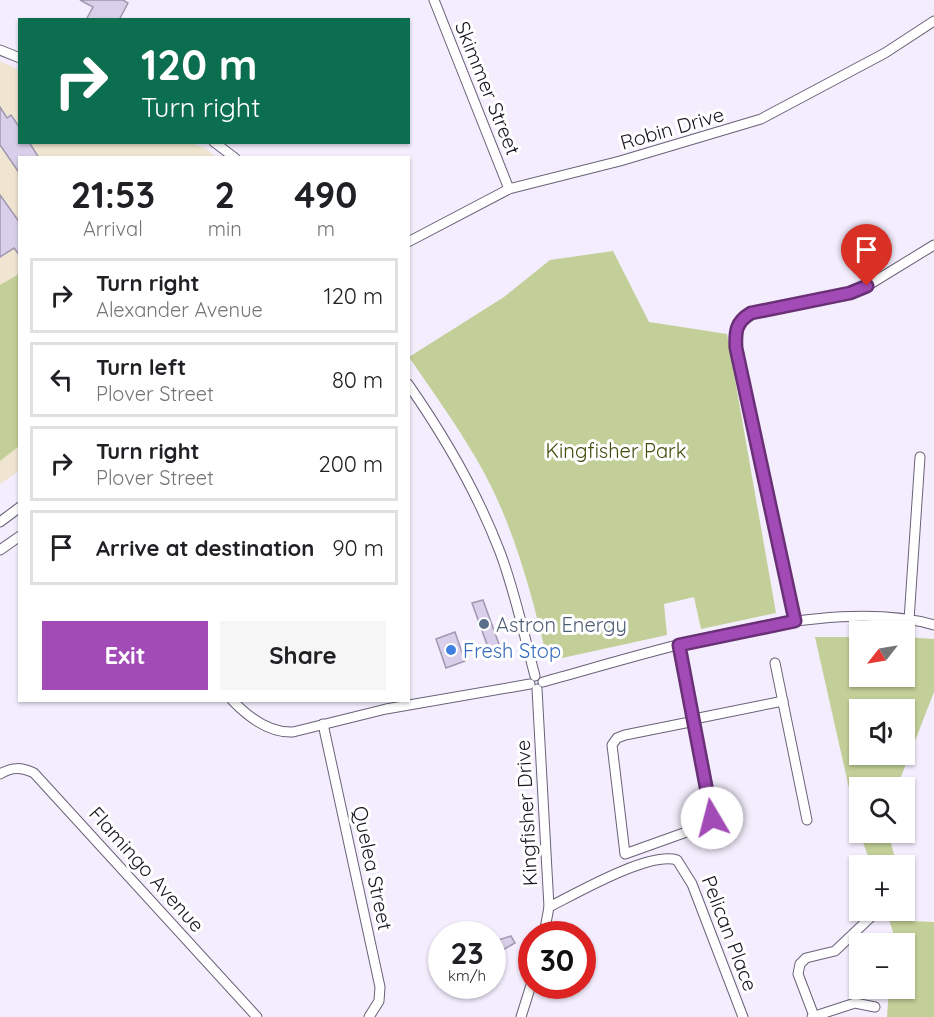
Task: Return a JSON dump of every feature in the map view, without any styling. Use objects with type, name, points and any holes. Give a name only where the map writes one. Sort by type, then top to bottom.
[{"type":"street","name":"Skimmer Street","points":[[434,0],[509,189]]},
{"type":"street","name":"Robin Drive","points":[[410,241],[509,189],[719,134],[761,119],[885,53],[934,21]]},
{"type":"street","points":[[0,50],[18,57]]},
{"type":"street","points":[[217,144],[232,156]]},
{"type":"street","points":[[795,621],[736,348],[735,335],[738,322],[751,313],[850,293],[867,286],[934,246]]},
{"type":"street","name":"Kingfisher Drive","points":[[410,387],[436,423],[468,479],[501,554],[536,683],[549,908],[546,921]]},
{"type":"street","points":[[909,620],[920,457]]},
{"type":"street","points":[[0,522],[18,508]]},
{"type":"street","points":[[0,550],[18,537]]},
{"type":"street","points":[[234,702],[259,723],[284,732],[386,709],[536,683],[679,645],[795,621],[853,616],[909,620],[934,625]]},
{"type":"street","points":[[679,645],[694,720],[712,818],[706,825],[625,854],[612,745],[617,738],[625,735],[694,720],[783,701]]},
{"type":"street","points":[[775,663],[807,820]]},
{"type":"street","name":"Quelea Street","points":[[323,724],[380,987],[379,1001],[369,1017]]},
{"type":"street","name":"Flamingo Avenue","points":[[0,774],[8,769],[19,768],[34,773],[257,1017]]},
{"type":"street","name":"Pelican Place","points":[[549,908],[604,879],[656,859],[677,860],[692,884],[743,1017]]},
{"type":"street","points":[[867,921],[835,951],[806,958],[800,964],[798,974],[813,1016],[855,1003],[874,1007]]},
{"type":"street","points":[[521,1017],[527,999]]},
{"type":"shaded area","points":[[0,61],[18,70],[18,144],[195,144],[205,148],[215,156],[18,156],[18,472],[0,484]]},
{"type":"green space","name":"Kingfisher Park","points":[[613,251],[649,322],[727,334],[776,613],[701,629],[694,597],[664,604],[667,635],[553,660],[546,654],[519,554],[500,506],[477,460],[410,356],[504,297],[550,260]]},
{"type":"green space","points":[[18,275],[18,447],[0,461],[0,285]]},
{"type":"green space","points":[[815,637],[849,637],[849,687],[915,687],[915,638],[934,639],[934,692],[915,741],[915,699],[849,699],[849,765],[906,765],[901,777],[849,777],[849,788]]},
{"type":"green space","points":[[863,843],[891,843],[894,855],[867,855]]},
{"type":"green space","points":[[889,921],[934,922],[934,1017],[887,1017],[888,999],[915,999],[915,933],[893,932]]},
{"type":"building","points":[[80,0],[123,0],[128,3],[120,18],[87,18],[93,7]]},
{"type":"building","points":[[0,107],[7,118],[11,115],[18,125],[18,144],[30,144],[38,156],[18,156],[18,171],[0,145]]},
{"type":"building","points":[[0,195],[18,220],[18,253],[14,248],[0,257]]},
{"type":"building","points":[[483,600],[500,647],[489,650],[472,603]]},
{"type":"building","name":"Fresh Stop","points":[[455,632],[465,661],[446,668],[436,639]]},
{"type":"building","points":[[511,936],[515,943],[506,948],[506,938]]},
{"type":"place","name":"Astron Energy","points":[[484,624]]},
{"type":"place","name":"Fresh Stop","points":[[451,650]]},
{"type":"route","points":[[712,818],[713,812],[679,645],[795,621],[736,348],[735,335],[738,322],[751,313],[850,293],[867,286]]}]
